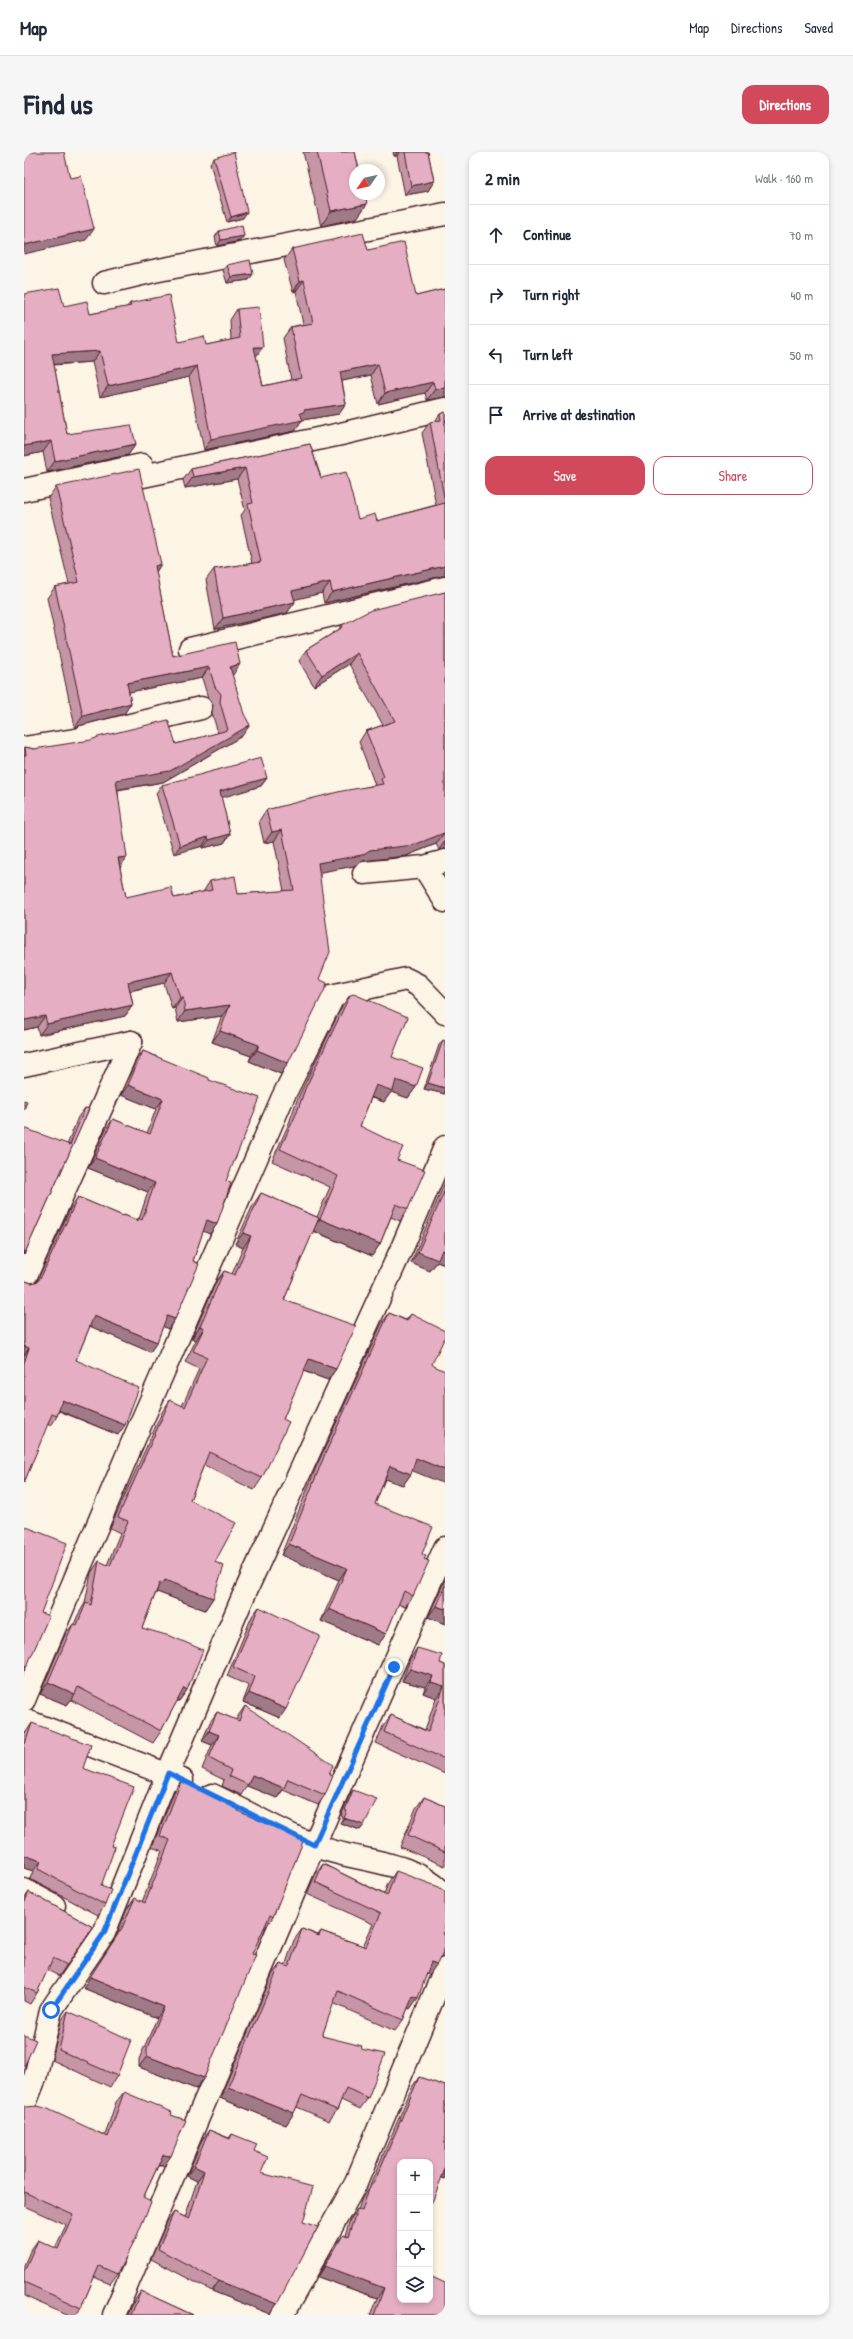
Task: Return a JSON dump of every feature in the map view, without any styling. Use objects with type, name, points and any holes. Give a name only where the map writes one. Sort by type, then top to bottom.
[{"type":"street","points":[[104,283],[154,271],[445,214]]},
{"type":"street","points":[[24,490],[341,434],[445,409]]},
{"type":"street","points":[[190,650],[445,588]]},
{"type":"street","points":[[24,748],[81,739],[85,736],[202,708]]},
{"type":"street","points":[[364,873],[424,867],[445,861]]},
{"type":"street","points":[[424,867],[445,901]]},
{"type":"street","points":[[24,1700],[131,1446],[280,1104],[331,1000],[331,996],[406,979],[418,985],[445,1013]]},
{"type":"street","points":[[24,1066],[131,1042],[24,1280]]},
{"type":"street","points":[[24,2106],[35,2078],[51,2010],[88,1924],[168,1773],[243,1597],[402,1248],[445,1147]]},
{"type":"street","points":[[114,2315],[314,1845],[445,1548]]},
{"type":"street","points":[[24,1720],[168,1773],[314,1845],[397,1866],[436,1885],[445,1895]]},
{"type":"street","points":[[24,1890],[88,1924]]},
{"type":"street","points":[[282,2315],[356,2183],[445,1968]]},
{"type":"building","points":[[24,152],[64,152],[70,178],[81,176],[94,229],[24,245]]},
{"type":"building","points":[[234,152],[247,212],[231,217],[214,158]]},
{"type":"building","points":[[317,152],[355,152],[358,164],[349,164],[349,200],[366,200],[367,204],[331,211]]},
{"type":"building","points":[[405,152],[428,152],[434,181],[411,186]]},
{"type":"building","points":[[242,225],[244,236],[221,240],[219,231]]},
{"type":"building","points":[[363,233],[368,250],[404,242],[416,296],[445,289],[445,388],[435,389],[433,382],[385,393],[378,364],[340,372],[346,404],[304,410],[304,412],[300,413],[303,420],[211,439],[197,366],[108,386],[100,351],[52,354],[67,434],[131,425],[136,444],[55,461],[51,441],[24,446],[24,294],[59,288],[64,306],[87,301],[90,314],[131,306],[130,303],[169,295],[179,342],[204,336],[206,345],[240,338],[237,309],[259,307],[263,347],[254,347],[263,386],[301,378],[291,327],[313,323],[304,280],[300,281],[292,249]]},
{"type":"building","points":[[250,260],[253,274],[231,277],[227,265]]},
{"type":"building","points":[[445,412],[445,502],[430,422],[441,420],[440,414]]},
{"type":"building","points":[[310,444],[321,478],[346,472],[358,519],[375,514],[377,521],[445,503],[445,566],[332,592],[330,582],[292,591],[295,602],[223,618],[214,569],[261,562],[248,504],[253,503],[245,468],[193,477],[191,469]]},
{"type":"building","points":[[139,469],[161,564],[155,566],[173,656],[235,642],[240,664],[230,667],[244,714],[250,725],[170,771],[116,780],[127,857],[118,858],[126,897],[171,887],[174,898],[212,890],[210,881],[235,876],[238,894],[294,890],[282,830],[272,832],[266,810],[342,791],[383,784],[381,779],[384,777],[366,731],[395,721],[357,653],[322,675],[306,650],[343,627],[342,625],[371,610],[445,592],[445,836],[444,833],[414,845],[370,850],[362,855],[318,863],[330,952],[319,979],[327,983],[288,1063],[257,1050],[259,1045],[220,1031],[230,1005],[185,1011],[183,997],[180,998],[172,972],[128,982],[133,1005],[47,1024],[45,1016],[25,1020],[24,1017],[25,747],[34,749],[91,740],[168,720],[176,744],[228,730],[220,702],[221,694],[215,687],[209,667],[127,683],[131,703],[83,716],[55,587],[79,582],[56,487]]},
{"type":"building","points":[[261,758],[267,778],[220,791],[230,834],[209,840],[208,837],[180,846],[162,785]]},
{"type":"building","points":[[354,994],[408,1017],[392,1057],[423,1068],[416,1087],[396,1080],[393,1091],[376,1085],[360,1126],[403,1147],[397,1160],[425,1170],[408,1209],[396,1204],[380,1244],[320,1219],[338,1176],[280,1149],[297,1112],[305,1089],[350,995]]},
{"type":"building","points":[[443,1040],[445,1041],[445,1088],[428,1083]]},
{"type":"building","points":[[143,1051],[209,1078],[209,1080],[260,1098],[226,1181],[231,1183],[217,1224],[207,1220],[193,1261],[199,1264],[175,1319],[167,1316],[157,1342],[94,1316],[76,1360],[139,1388],[125,1425],[62,1400],[57,1416],[52,1414],[24,1483],[24,1363],[29,1348],[24,1346],[24,1280],[32,1283],[38,1281],[42,1275],[78,1197],[123,1216],[124,1215],[138,1221],[138,1218],[142,1220],[155,1183],[95,1158],[113,1119],[150,1134],[163,1099],[128,1085]]},
{"type":"building","points":[[24,1100],[27,1101],[24,1110]]},
{"type":"building","points":[[85,1108],[89,1109],[24,1255],[24,1128],[70,1145]]},
{"type":"building","points":[[445,1190],[445,1251],[442,1250],[438,1260],[418,1252]]},
{"type":"building","points":[[261,1193],[319,1218],[284,1300],[356,1326],[336,1369],[309,1359],[283,1419],[289,1422],[262,1478],[209,1452],[190,1500],[236,1523],[215,1562],[224,1566],[213,1598],[165,1580],[163,1583],[160,1582],[142,1628],[173,1637],[203,1650],[187,1690],[184,1688],[161,1731],[78,1687],[75,1694],[48,1682],[73,1624],[77,1625],[86,1603],[91,1605],[99,1561],[110,1566],[128,1521],[118,1517],[170,1400],[185,1407],[207,1357],[193,1351],[204,1328],[200,1326],[224,1271],[235,1275],[251,1236],[243,1233]]},
{"type":"building","points":[[389,1313],[407,1321],[411,1314],[445,1331],[445,1337],[432,1364],[445,1371],[445,1470],[416,1458],[411,1474],[390,1466],[375,1504],[433,1527],[422,1554],[426,1556],[424,1559],[429,1561],[413,1596],[404,1591],[386,1634],[329,1609],[347,1568],[289,1544],[325,1454]]},
{"type":"building","points":[[24,1526],[67,1543],[41,1613],[49,1616],[27,1666],[24,1665]]},
{"type":"building","points":[[445,1586],[445,1609],[436,1606]]},
{"type":"building","points":[[259,1607],[320,1636],[286,1709],[249,1693],[255,1677],[233,1667]]},
{"type":"building","points":[[417,1648],[442,1655],[440,1663],[445,1665],[445,1759],[384,1732],[391,1715],[428,1732],[444,1686],[431,1682],[433,1676],[410,1669]]},
{"type":"building","points":[[245,1706],[333,1765],[329,1775],[333,1776],[325,1795],[288,1779],[284,1788],[252,1775],[248,1785],[229,1776],[231,1770],[209,1758],[219,1735],[209,1731],[217,1712],[239,1721]]},
{"type":"building","points":[[32,1723],[91,1745],[83,1768],[134,1787],[111,1846],[115,1847],[101,1886],[111,1890],[105,1905],[38,1869],[41,1861],[24,1855],[24,1743],[25,1744]]},
{"type":"building","points":[[182,1779],[239,1807],[238,1811],[304,1839],[273,1917],[270,1915],[252,1954],[256,1955],[204,2078],[147,2056],[147,2048],[164,2007],[90,1977],[122,1928],[135,1898],[145,1903],[170,1840],[160,1836]]},
{"type":"building","points":[[353,1790],[377,1799],[364,1825],[344,1818],[347,1811],[345,1810]]},
{"type":"building","points":[[424,1797],[445,1806],[445,1852],[408,1835]]},
{"type":"building","points":[[323,1864],[387,1896],[396,1871],[439,1887],[445,1892],[445,1927],[442,1934],[445,1935],[445,1948],[437,1964],[431,1962],[418,1998],[413,1996],[403,2020],[338,1991],[322,2036],[362,2046],[361,2049],[385,2054],[368,2098],[346,2088],[337,2110],[302,2095],[294,2113],[228,2087],[280,1964],[289,1967],[302,1929],[319,1936],[321,1931],[366,1947],[381,1913],[315,1882]]},
{"type":"building","points":[[29,1892],[93,1927],[67,1965],[53,1958],[37,1993],[24,1987],[24,1904]]},
{"type":"building","points":[[68,2011],[131,2040],[117,2076],[59,2050]]},
{"type":"building","points":[[24,2035],[36,2040],[24,2067]]},
{"type":"building","points":[[419,2077],[445,2086],[445,2169],[433,2200],[433,2159],[397,2159],[397,2303],[433,2303],[433,2277],[445,2283],[445,2315],[374,2315],[384,2288],[325,2266],[343,2235],[348,2237],[357,2209],[362,2211],[369,2188],[375,2181]]},
{"type":"building","points":[[124,2092],[172,2112],[171,2115],[186,2120],[171,2156],[163,2155],[143,2198],[151,2202],[136,2238],[117,2274],[99,2266],[81,2308],[24,2282],[24,2271],[38,2240],[58,2249],[73,2214],[24,2192],[24,2105],[26,2107],[38,2106],[48,2109],[108,2137]]},
{"type":"building","points":[[209,2130],[230,2139],[232,2134],[257,2144],[254,2151],[268,2157],[261,2173],[313,2187],[303,2222],[318,2227],[277,2304],[219,2281],[158,2249],[174,2212],[189,2219],[204,2171],[194,2166]]},
{"type":"building","points":[[141,2291],[193,2315],[131,2315]]},
{"type":"route","points":[[51,2010],[104,1933],[168,1773],[314,1845],[394,1667]]}]
